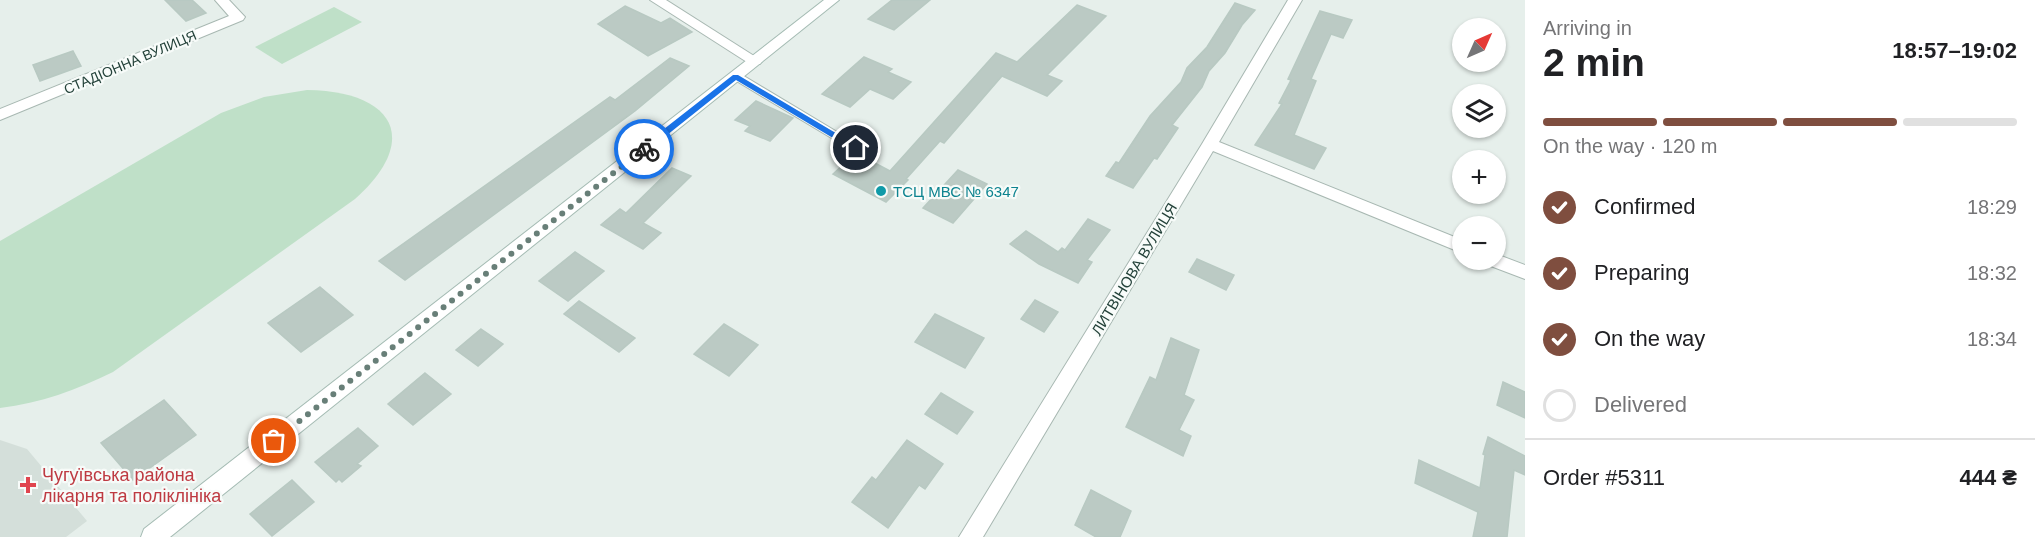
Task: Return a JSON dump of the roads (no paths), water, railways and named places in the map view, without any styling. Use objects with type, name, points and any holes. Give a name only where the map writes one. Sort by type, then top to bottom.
[{"type":"street","name":"СТАДІОННА ВУЛИЦЯ","points":[[0,115],[238,16],[222,0]]},
{"type":"street","points":[[657,0],[755,61]]},
{"type":"street","points":[[152,537],[832,0]]},
{"type":"street","name":"ЛИТВІНОВА ВУЛИЦЯ","points":[[970,537],[1210,144],[1295,0]]},
{"type":"street","points":[[1210,144],[1452,243]]},
{"type":"street","points":[[1506,265],[1525,272]]},
{"type":"lane","points":[[736,76],[856,148]]},
{"type":"place","name":"ТСЦ МВС № 6347","points":[[881,191]]},
{"type":"place","name":"Чугуївська района лікарня та поліклініка","points":[[28,485]]}]
